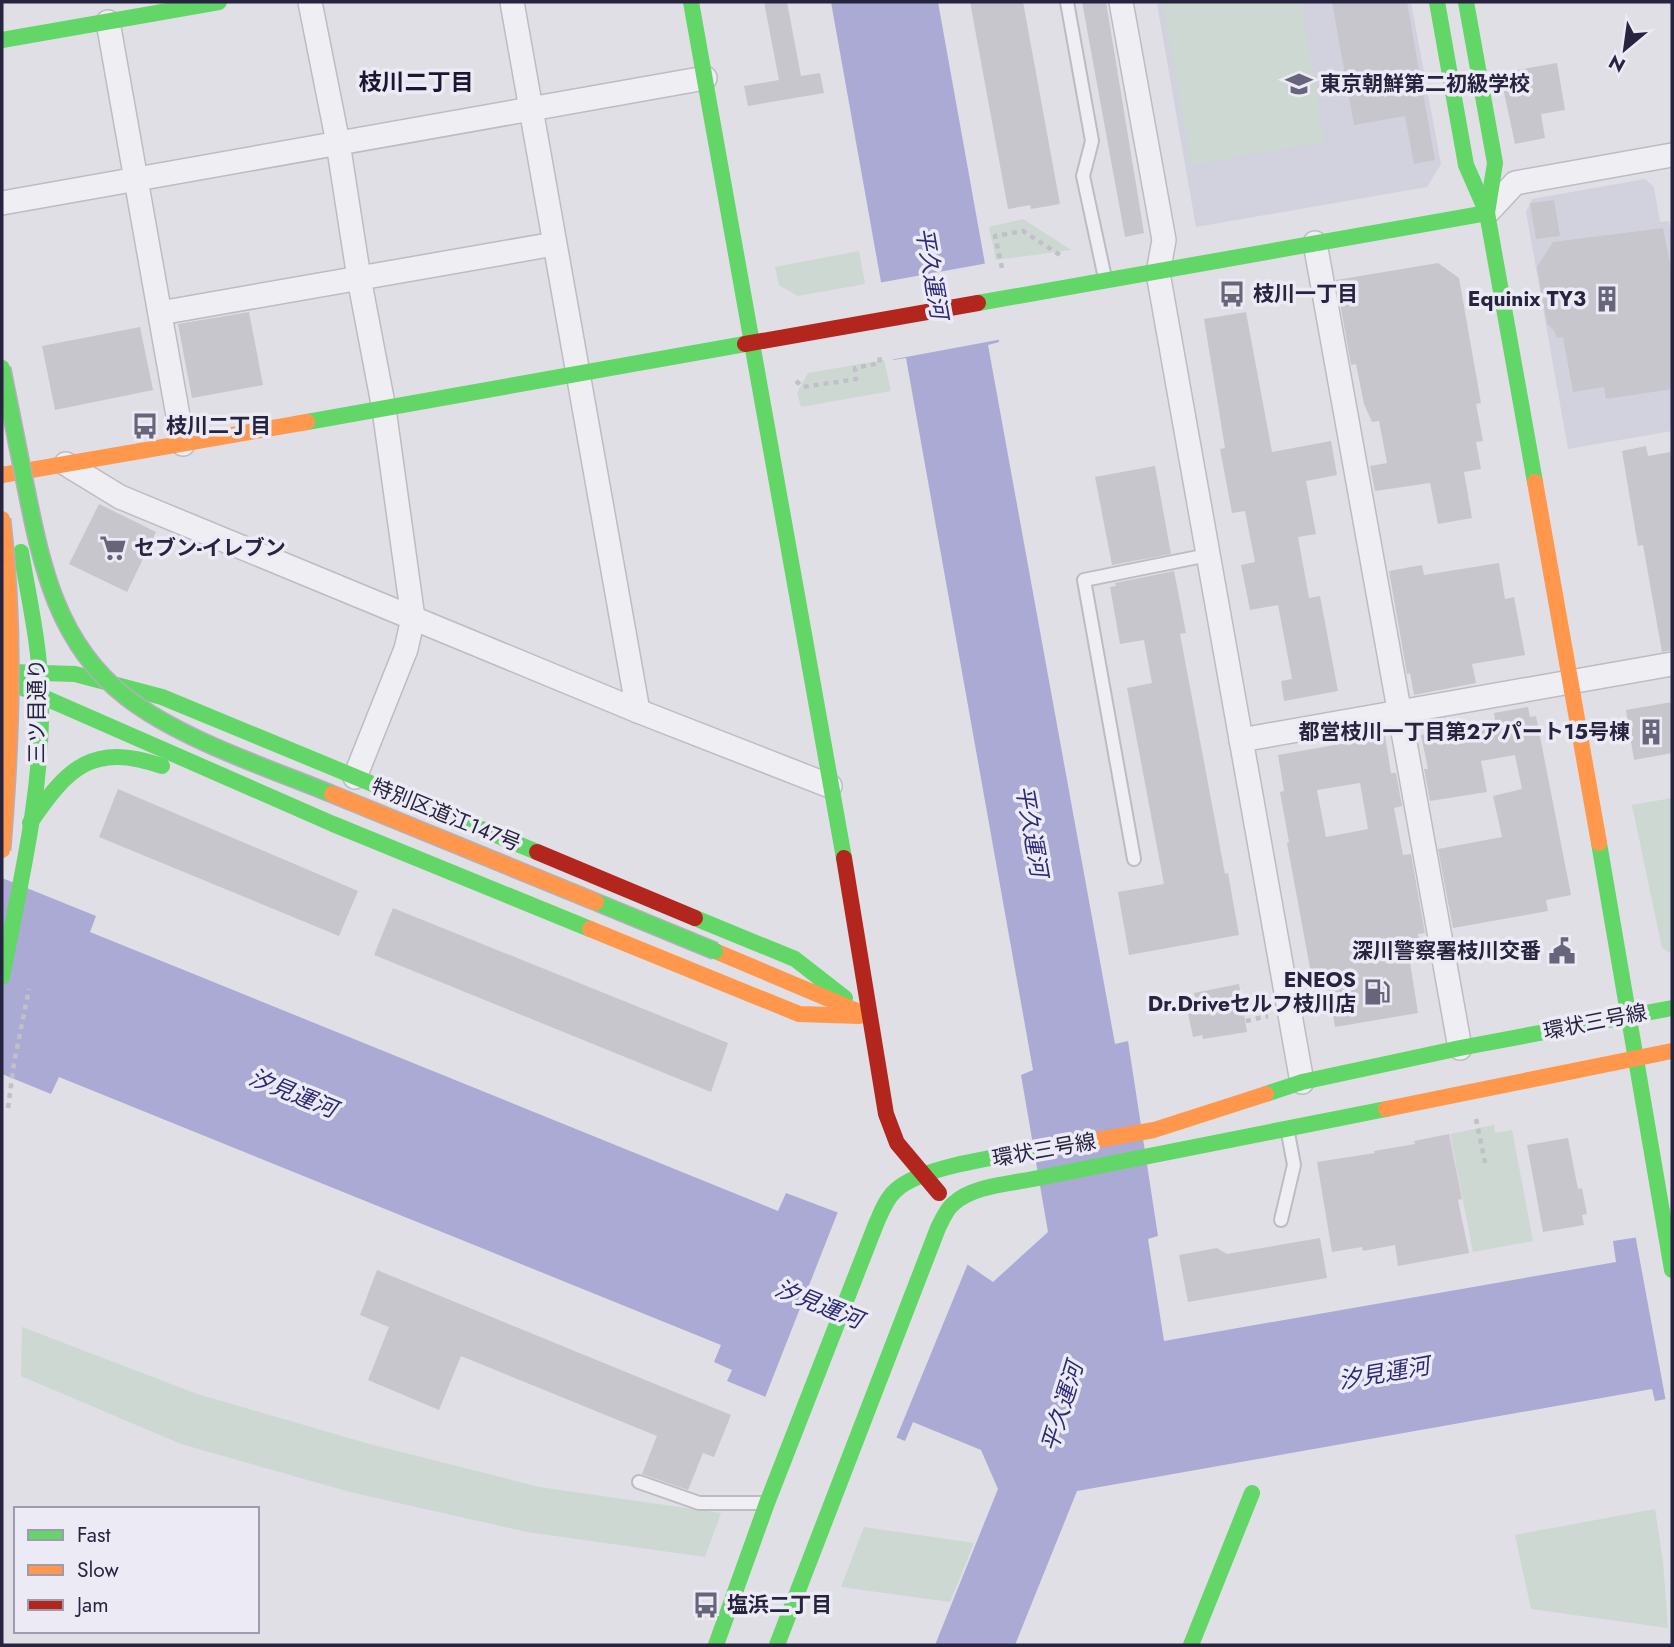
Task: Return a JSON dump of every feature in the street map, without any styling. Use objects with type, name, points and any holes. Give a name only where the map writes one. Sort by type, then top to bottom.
[{"type":"main road","points":[[2,40],[219,2]]},
{"type":"main road","points":[[691,2],[886,1114],[897,1143],[922,1175],[951,1205],[932,1243],[774,1644]]},
{"type":"main road","points":[[1437,2],[1466,165],[1487,212],[1630,1016],[1672,1270]]},
{"type":"main road","points":[[1466,2],[1495,163],[1487,212]]},
{"type":"main road","points":[[5,475],[577,376],[751,342],[1158,273],[1487,212]]},
{"type":"main road","points":[[2,368],[38,550],[51,594],[69,632],[94,666],[126,697],[164,721],[218,747],[869,1016]]},
{"type":"main road","name":"三ツ目通り","points":[[2,444],[5,475],[40,672],[41,695],[36,786],[2,977]]},
{"type":"main road","points":[[2,519],[12,631],[12,709],[2,849]]},
{"type":"main road","name":"特別区道江147号","points":[[2,672],[89,676],[162,697],[795,959],[869,1016]]},
{"type":"main road","points":[[2,679],[333,824],[799,1014],[869,1016]]},
{"type":"main road","points":[[30,823],[52,790],[69,774],[94,760],[112,756],[134,756],[333,824]]},
{"type":"main road","name":"環状三号線","points":[[716,1645],[728,1628],[767,1503],[876,1224],[892,1192],[900,1186],[922,1175],[964,1164],[1154,1130],[1302,1082],[1460,1048],[1672,1008]]},
{"type":"main road","name":"環状三号線","points":[[951,1205],[964,1196],[979,1191],[1033,1179],[1672,1051]]},
{"type":"main road","points":[[1191,1645],[1252,1493]]},
{"type":"street","points":[[310,2],[338,143],[359,278],[384,409],[413,618],[406,649],[355,777]]},
{"type":"street","points":[[512,2],[638,711]]},
{"type":"street","points":[[1124,2],[1164,240],[1158,273],[1302,1082]]},
{"type":"street","points":[[108,22],[183,444]]},
{"type":"street","points":[[2,203],[705,78]]},
{"type":"street","points":[[1487,212],[1515,183],[1671,162]]},
{"type":"street","points":[[1315,243],[1460,1048]]},
{"type":"street","points":[[160,313],[554,244]]},
{"type":"street","points":[[66,464],[120,498],[638,711],[830,786]]},
{"type":"street","points":[[1241,740],[1672,664]]},
{"type":"lane","points":[[1067,2],[1092,141],[1083,176],[1106,282]]},
{"type":"lane","points":[[1134,859],[1084,580],[1208,555]]},
{"type":"lane","points":[[1281,1220],[1294,1164],[1287,1129]]},
{"type":"lane","points":[[639,1482],[699,1503],[767,1503]]},
{"type":"path","points":[[1002,268],[995,236],[1023,231],[1063,257]]},
{"type":"path","points":[[796,381],[803,387],[814,387],[856,379],[855,368],[880,363],[879,355]]},
{"type":"path","points":[[1246,1021],[1268,1016]]},
{"type":"path","points":[[1476,1118],[1486,1167]]},
{"type":"shaded area","points":[[1301,2],[1325,142],[1191,165],[1163,4]]},
{"type":"shaded area","name":"東京朝鮮第二初級学校","points":[[1411,2],[1441,164],[1427,187],[1196,227],[1157,4]]},
{"type":"shaded area","points":[[1645,179],[1654,187],[1660,222],[1669,221],[1672,237],[1672,431],[1568,449],[1526,212],[1532,199]]},
{"type":"shaded area","points":[[1023,219],[1071,250],[996,260],[989,227]]},
{"type":"shaded area","points":[[859,251],[865,284],[798,296],[779,285],[775,267]]},
{"type":"shaded area","points":[[884,360],[891,391],[801,407],[797,393],[808,373]]},
{"type":"shaded area","points":[[1672,798],[1672,954],[1662,948],[1632,805]]},
{"type":"shaded area","points":[[1494,1125],[1495,1133],[1512,1130],[1533,1241],[1473,1252],[1450,1134]]},
{"type":"shaded area","points":[[22,1327],[197,1394],[366,1443],[539,1487],[721,1513],[705,1557],[527,1532],[350,1492],[181,1444],[21,1376]]},
{"type":"shaded area","points":[[1655,1509],[1663,1562],[1668,1628],[1531,1609],[1515,1535]]},
{"type":"shaded area","points":[[864,1527],[974,1543],[950,1602],[841,1587]]},
{"type":"water","points":[[831,2],[938,2],[999,342],[988,345],[1115,1044],[1128,1041],[1158,1236],[1148,1239],[1164,1341],[1616,1262],[1613,1241],[1672,1232],[1672,1398],[1655,1401],[1652,1389],[1077,1491],[1015,1645],[935,1645],[998,1489],[981,1450],[913,1422],[905,1441],[890,1435],[885,1446],[727,1381],[732,1370],[714,1362],[721,1345],[59,1077],[51,1094],[2,1074],[2,878],[96,916],[90,932],[778,1211],[786,1193],[958,1258],[993,1282],[1048,1232],[1021,1075],[1033,1070],[906,358],[893,360]]},
{"type":"pier","points":[[988,263],[1003,339],[890,360],[878,283]]},
{"type":"pier","points":[[839,1209],[960,1254],[969,1261],[895,1441],[891,1440],[885,1450],[764,1400]]},
{"type":"pier","points":[[1672,1228],[1672,1401],[1666,1402],[1635,1234]]},
{"type":"building","points":[[764,2],[787,2],[801,76],[820,73],[824,93],[748,106],[744,86],[779,80]]},
{"type":"building","points":[[970,2],[1023,2],[1060,204],[1031,209],[1030,205],[1008,209]]},
{"type":"building","points":[[1082,2],[1106,2],[1144,233],[1125,237]]},
{"type":"building","points":[[1332,2],[1407,2],[1435,160],[1414,164],[1405,116],[1354,125]]},
{"type":"building","points":[[1557,63],[1565,110],[1541,114],[1545,138],[1515,144],[1502,83],[1519,80],[1517,70]]},
{"type":"building","points":[[1554,200],[1560,236],[1536,239],[1530,203]]},
{"type":"building","name":"Equinix TY3","points":[[1663,228],[1672,274],[1672,389],[1606,399],[1604,387],[1573,392],[1563,337],[1557,338],[1554,330],[1547,324],[1537,267],[1553,242]]},
{"type":"building","points":[[1438,263],[1459,278],[1481,403],[1476,404],[1483,441],[1476,442],[1481,469],[1464,472],[1472,518],[1438,524],[1430,483],[1375,491],[1370,466],[1387,463],[1379,421],[1372,422],[1364,404],[1356,364],[1351,365],[1336,280]]},
{"type":"building","points":[[249,312],[263,385],[192,398],[178,324]]},
{"type":"building","points":[[1246,312],[1272,452],[1331,441],[1337,475],[1306,481],[1316,534],[1298,537],[1309,598],[1320,596],[1338,691],[1284,701],[1281,681],[1292,679],[1278,605],[1250,610],[1241,565],[1255,562],[1245,511],[1232,513],[1220,449],[1225,448],[1204,319]]},
{"type":"building","points":[[140,327],[153,390],[55,410],[42,346]]},
{"type":"building","points":[[1646,446],[1648,456],[1670,452],[1672,465],[1672,650],[1662,652],[1643,545],[1638,546],[1622,451]]},
{"type":"building","points":[[1155,466],[1171,554],[1112,565],[1095,477]]},
{"type":"building","name":"セブン-イレブン","points":[[99,504],[156,532],[127,592],[69,564]]},
{"type":"building","points":[[1499,563],[1505,599],[1514,597],[1525,655],[1472,664],[1476,683],[1414,695],[1410,673],[1407,674],[1389,571],[1422,565],[1424,575]]},
{"type":"building","points":[[1174,571],[1186,633],[1180,634],[1239,935],[1129,955],[1118,892],[1164,884],[1127,688],[1152,683],[1144,640],[1120,644],[1110,587],[1116,586],[1115,583]]},
{"type":"building","name":"都営枝川一丁目第2アパート15号棟","points":[[1672,702],[1672,753],[1634,760],[1626,710]]},
{"type":"building","points":[[1528,707],[1530,717],[1536,716],[1571,895],[1546,900],[1548,911],[1453,928],[1438,849],[1502,837],[1493,796],[1522,789],[1515,755],[1481,761],[1487,792],[1430,801],[1424,769],[1428,769],[1421,735],[1495,720],[1494,713]]},
{"type":"building","points":[[1385,736],[1391,773],[1396,773],[1402,806],[1394,808],[1403,855],[1411,854],[1425,933],[1418,934],[1419,941],[1407,944],[1418,1013],[1335,1027],[1328,987],[1314,990],[1287,843],[1289,842],[1280,792],[1284,791],[1278,755]],"holes":[[[1360,783],[1368,829],[1326,837],[1317,790]]]},
{"type":"building","points":[[118,789],[358,891],[339,936],[99,837]]},
{"type":"building","points":[[393,908],[728,1043],[711,1092],[374,955]]},
{"type":"building","points":[[1239,984],[1247,1032],[1203,1039],[1202,1035],[1193,1037],[1188,1013],[1198,1011],[1194,993]]},
{"type":"building","points":[[1449,1134],[1469,1253],[1398,1266],[1395,1245],[1363,1251],[1362,1247],[1332,1252],[1317,1162],[1375,1153],[1374,1151],[1415,1144],[1414,1141]]},
{"type":"building","points":[[1568,1138],[1578,1189],[1582,1188],[1587,1214],[1582,1215],[1584,1225],[1543,1232],[1527,1145]]},
{"type":"building","points":[[1320,1238],[1327,1278],[1188,1302],[1179,1255],[1217,1248],[1227,1254]]},
{"type":"building","points":[[377,1270],[731,1415],[714,1457],[703,1453],[688,1490],[642,1474],[657,1436],[461,1356],[439,1410],[368,1380],[389,1327],[360,1315]]},
{"type":"traffic: fast","points":[[2,40],[219,2]]},
{"type":"traffic: fast","points":[[691,2],[844,858]]},
{"type":"traffic: fast","points":[[1437,2],[1466,165],[1487,213],[1535,482]]},
{"type":"traffic: fast","points":[[1466,2],[1495,163],[1487,213]]},
{"type":"traffic: fast","points":[[978,303],[1487,213]]},
{"type":"traffic: fast","points":[[307,422],[745,344]]},
{"type":"traffic: fast","points":[[2,368],[32,518],[47,575],[69,629],[84,653],[103,676],[126,697],[172,726],[225,751],[332,794]]},
{"type":"traffic: fast","points":[[2,977],[29,837],[41,732],[39,659],[21,552]]},
{"type":"traffic: fast","points":[[12,672],[75,674],[162,697],[537,852]]},
{"type":"traffic: fast","points":[[18,686],[333,824],[590,929]]},
{"type":"traffic: fast","points":[[30,823],[57,787],[84,764],[118,757],[162,766]]},
{"type":"traffic: fast","points":[[1599,843],[1672,1270]]},
{"type":"traffic: fast","points":[[596,902],[715,951]]},
{"type":"traffic: fast","points":[[695,918],[795,959],[845,998]]},
{"type":"traffic: fast","points":[[1266,1094],[1302,1082],[1460,1048],[1672,1008]]},
{"type":"traffic: fast","points":[[777,1645],[938,1228],[953,1204],[970,1193],[991,1187],[1386,1109]]},
{"type":"traffic: fast","points":[[716,1645],[767,1503],[876,1224],[889,1198],[908,1182],[948,1167],[1058,1147]]},
{"type":"traffic: fast","points":[[1191,1645],[1252,1493]]},
{"type":"traffic: slow","points":[[2,475],[307,422]]},
{"type":"traffic: slow","points":[[1535,482],[1599,843]]},
{"type":"traffic: slow","points":[[2,519],[10,643],[8,767],[2,850]]},
{"type":"traffic: slow","points":[[332,794],[596,902]]},
{"type":"traffic: slow","points":[[590,929],[799,1014],[860,1016]]},
{"type":"traffic: slow","points":[[715,951],[869,1016]]},
{"type":"traffic: slow","points":[[1386,1109],[1672,1051]]},
{"type":"traffic: slow","points":[[1058,1147],[1154,1130],[1266,1094]]},
{"type":"traffic: jam","points":[[745,344],[978,303]]},
{"type":"traffic: jam","points":[[537,852],[695,918]]},
{"type":"traffic: jam","points":[[844,858],[886,1114],[897,1143],[939,1193]]},
{"type":"place","name":"東京朝鮮第二初級学校","points":[[1299,84]]},
{"type":"place","name":"枝川一丁目","points":[[1232,294]]},
{"type":"place","name":"Equinix TY3","points":[[1607,299]]},
{"type":"place","name":"枝川二丁目","points":[[145,426]]},
{"type":"place","name":"セブン-イレブン","points":[[113,548]]},
{"type":"place","name":"都営枝川一丁目第2アパート15号棟","points":[[1651,732]]},
{"type":"place","name":"深川警察署枝川交番","points":[[1562,951]]},
{"type":"place","name":"ENEOS Dr.Driveセルフ枝川店","points":[[1377,992]]},
{"type":"place","name":"塩浜二丁目","points":[[706,1605]]},
{"type":"district","name":"枝川二丁目","points":[[416,82]]},
{"type":"water label","name":"平久運河","points":[[932,273]]},
{"type":"water label","name":"平久運河","points":[[1032,831]]},
{"type":"water label","name":"汐見運河","points":[[293,1093]]},
{"type":"water label","name":"汐見運河","points":[[819,1304]]},
{"type":"water label","name":"汐見運河","points":[[1384,1373]]},
{"type":"water label","name":"平久運河","points":[[1062,1407]]}]
